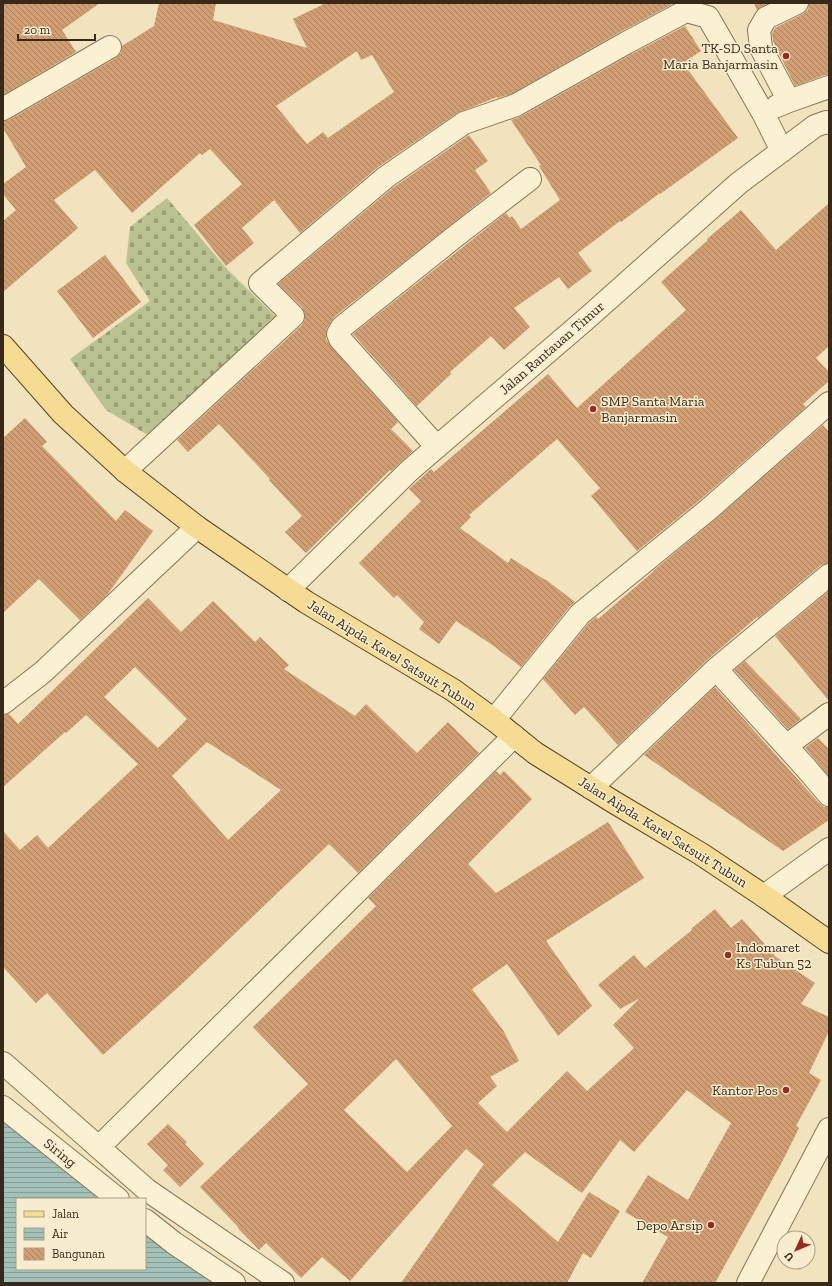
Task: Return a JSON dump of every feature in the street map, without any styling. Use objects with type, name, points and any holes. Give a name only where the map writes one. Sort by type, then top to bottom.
[{"type":"main road","name":"Jalan Aipda. Karel Satsuit Tubun","points":[[3,346],[63,414],[125,471],[197,527],[306,602],[453,690],[535,753],[701,854],[829,942]]},
{"type":"street","points":[[789,101],[761,48],[759,30],[766,18],[797,3]]},
{"type":"street","points":[[125,471],[293,316],[260,283],[386,177],[464,123],[516,105],[686,11],[708,17],[763,113],[782,151]]},
{"type":"street","points":[[3,109],[110,47]]},
{"type":"street","points":[[763,113],[789,101],[829,88]]},
{"type":"street","name":"Jalan Rantauan Timur","points":[[288,590],[410,470],[585,320],[739,183],[815,126],[826,122],[829,123]]},
{"type":"street","points":[[437,447],[340,339],[338,334],[342,327],[530,179]]},
{"type":"street","points":[[494,720],[580,614],[709,509],[829,404]]},
{"type":"street","points":[[3,703],[43,672],[197,527]]},
{"type":"street","points":[[591,788],[716,670],[829,575]]},
{"type":"street","points":[[716,670],[829,795]]},
{"type":"street","points":[[786,746],[829,714]]},
{"type":"street","points":[[99,1147],[514,736]]},
{"type":"street","points":[[764,896],[829,849]]},
{"type":"street","points":[[3,1063],[147,1190],[283,1283]]},
{"type":"street","name":"Siring","points":[[3,1107],[117,1198]]},
{"type":"street","points":[[748,1283],[829,1129]]},
{"type":"street","points":[[146,1221],[174,1243],[234,1283]]},
{"type":"green space","points":[[167,198],[227,269],[278,319],[156,440],[106,410],[70,359],[150,301],[126,263],[130,227]]},
{"type":"water","points":[[3,1120],[99,1198],[16,1198],[16,1270],[146,1270],[146,1235],[165,1250],[215,1283],[3,1283]]},
{"type":"building","points":[[3,3],[100,3],[62,30],[76,52],[3,95]]},
{"type":"building","points":[[159,3],[216,3],[213,20],[307,48],[293,19],[326,3],[670,3],[671,5],[511,94],[497,97],[457,113],[378,167],[300,233],[274,200],[242,228],[254,243],[226,266],[194,225],[242,184],[210,149],[202,155],[200,153],[132,213],[95,170],[54,200],[78,228],[3,292],[3,221],[16,210],[3,194],[3,184],[26,167],[3,128],[3,121],[9,120],[116,58],[121,53],[122,46],[154,26]],"holes":[[[357,51],[361,60],[372,55],[394,92],[328,138],[323,132],[307,144],[276,106]]]},
{"type":"building","points":[[754,3],[768,3],[757,10]]},
{"type":"building","points":[[809,3],[829,3],[829,75],[825,75],[795,86],[773,41],[772,33],[775,28],[808,10]]},
{"type":"building","points":[[685,26],[701,51],[683,63],[738,138],[621,222],[620,221],[578,253],[592,271],[568,289],[559,277],[514,308],[530,327],[504,350],[491,336],[450,372],[451,374],[417,406],[353,334],[506,213],[510,218],[512,216],[521,229],[560,200],[539,166],[541,165],[511,120],[522,116]]},
{"type":"building","points":[[469,135],[488,161],[475,170],[491,193],[334,317],[327,328],[326,333],[326,339],[331,347],[398,422],[391,429],[413,451],[391,471],[390,470],[306,553],[285,532],[302,516],[219,424],[188,452],[177,440],[302,325],[305,319],[305,313],[302,307],[278,284],[394,187]]},
{"type":"building","points":[[829,203],[829,346],[816,358],[829,372],[829,381],[803,404],[806,407],[701,499],[637,551],[591,496],[600,488],[557,439],[469,515],[471,517],[460,528],[508,563],[511,558],[545,579],[575,602],[570,606],[521,667],[491,644],[456,621],[439,644],[419,629],[424,622],[397,595],[394,598],[359,563],[421,501],[409,489],[431,469],[434,472],[548,374],[577,408],[686,310],[661,282],[741,210],[776,250]]},
{"type":"building","points":[[105,255],[141,302],[93,338],[57,291]]},
{"type":"building","points":[[25,418],[47,442],[42,446],[116,521],[125,510],[153,531],[107,595],[80,620],[39,579],[3,613],[3,438]]},
{"type":"building","points":[[823,425],[829,432],[829,563],[821,565],[707,660],[618,745],[584,707],[575,715],[543,679],[589,623],[596,617],[598,619],[717,518]]},
{"type":"building","points":[[829,591],[829,701],[775,636]]},
{"type":"building","points":[[148,598],[181,632],[213,601],[255,642],[260,637],[289,665],[284,669],[355,716],[366,704],[417,753],[448,722],[479,753],[358,873],[329,844],[185,981],[103,1055],[47,993],[36,1003],[3,967],[3,831],[20,850],[37,835],[48,848],[138,764],[86,715],[3,787],[3,715],[9,714],[18,724]],"holes":[[[135,667],[187,719],[158,748],[104,697]],[[207,742],[281,790],[228,840],[172,776]]]},
{"type":"building","points":[[745,661],[801,719],[788,729],[734,670]]},
{"type":"building","points":[[715,687],[819,803],[824,807],[829,807],[829,820],[783,851],[644,755]]},
{"type":"building","points":[[818,738],[829,749],[829,776],[805,748]]},
{"type":"building","points":[[496,771],[500,775],[504,771],[532,799],[468,864],[496,893],[608,822],[644,878],[546,941],[592,1006],[558,1036],[507,964],[472,989],[503,1030],[519,1061],[490,1077],[497,1086],[478,1103],[507,1132],[567,1071],[587,1091],[634,1048],[613,1025],[640,998],[620,1009],[598,985],[634,955],[645,968],[692,930],[691,929],[715,909],[731,928],[742,919],[776,957],[815,983],[801,1004],[829,1017],[829,1031],[809,1073],[821,1080],[796,1126],[799,1128],[781,1164],[715,1283],[642,1283],[668,1237],[625,1212],[648,1175],[688,1200],[731,1123],[687,1090],[634,1152],[620,1140],[582,1193],[525,1152],[492,1185],[558,1242],[589,1192],[620,1211],[591,1258],[583,1253],[567,1283],[401,1283],[484,1164],[466,1149],[350,1281],[322,1257],[301,1278],[266,1243],[259,1250],[200,1187],[308,1084],[253,1027],[376,906],[368,898]],"holes":[[[396,1059],[452,1126],[407,1172],[344,1110]]]},
{"type":"building","points":[[168,1124],[187,1142],[185,1144],[204,1164],[180,1187],[163,1170],[168,1165],[147,1144]]},
{"type":"place","name":"TK-SD Santa Maria Banjarmasin","points":[[786,56]]},
{"type":"place","name":"SMP Santa Maria Banjarmasin","points":[[593,409]]},
{"type":"place","name":"Indomaret Ks Tubun 52","points":[[728,955]]},
{"type":"place","name":"Kantor Pos","points":[[786,1090]]},
{"type":"place","name":"Depo Arsip","points":[[711,1225]]}]
